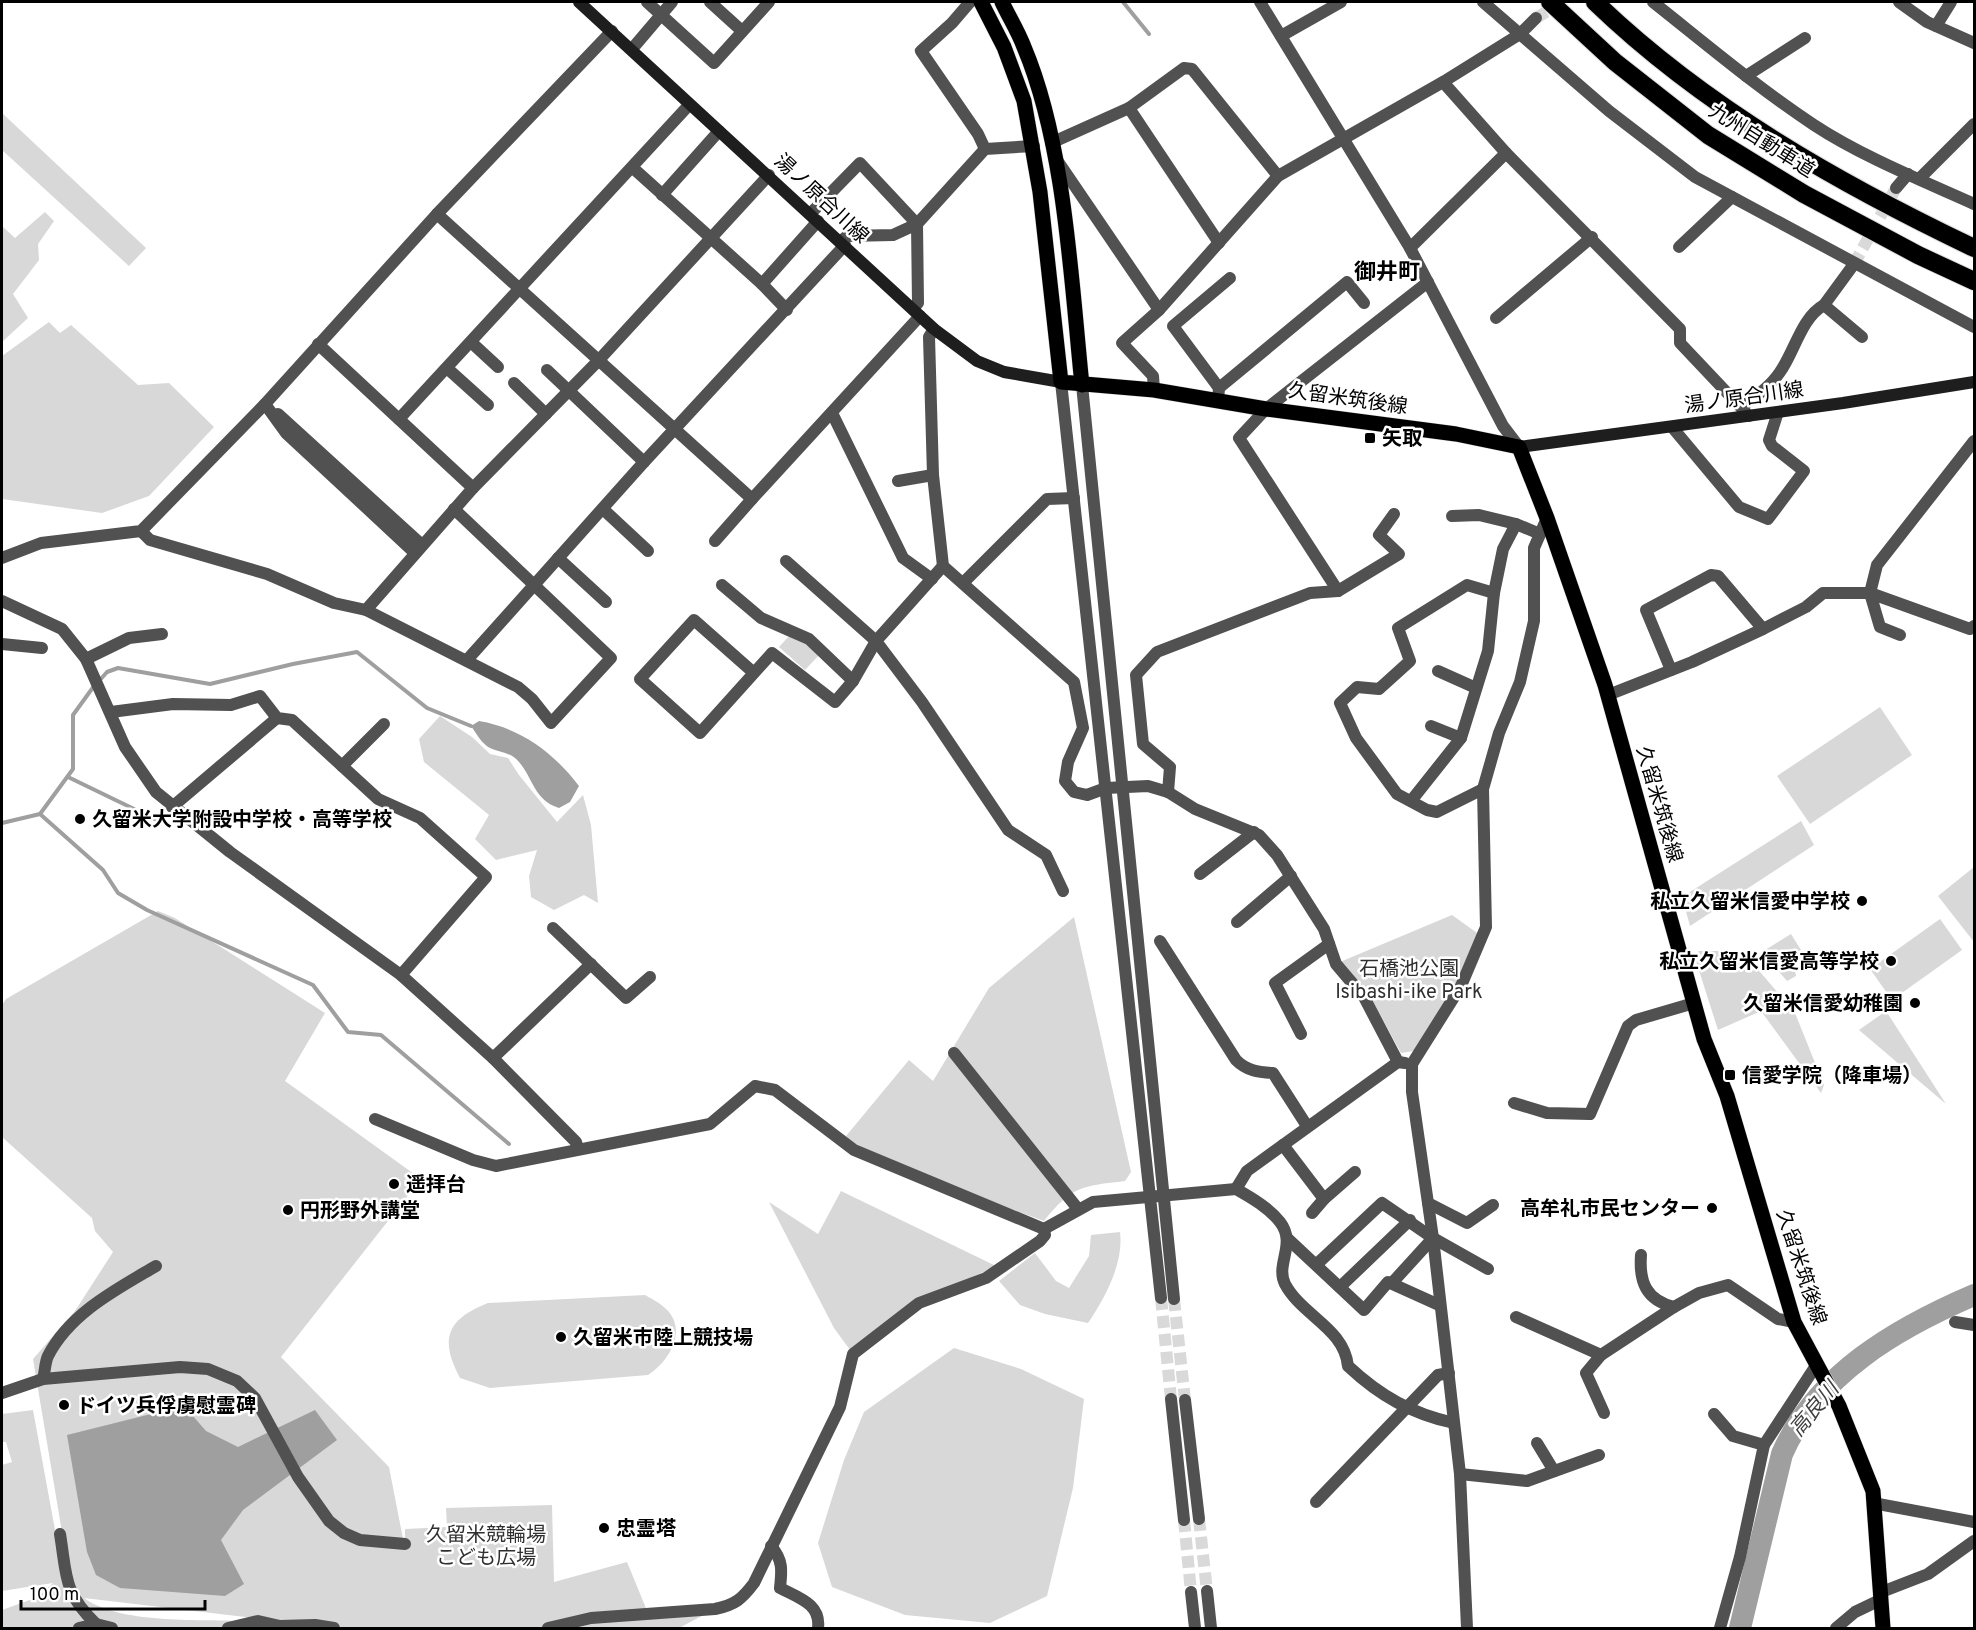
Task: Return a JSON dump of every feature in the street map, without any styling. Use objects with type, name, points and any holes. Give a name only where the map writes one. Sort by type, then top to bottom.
[{"type":"highway","name":"九州自動車道","points":[[1550,2],[1615,62],[1708,135],[1804,194],[1917,255],[1974,281]]},
{"type":"highway","name":"九州自動車道","points":[[1594,2],[1633,38],[1726,110],[1822,169],[1974,248]]},
{"type":"main road","name":"湯ノ原合川線","points":[[579,2],[843,243],[934,330],[977,362],[1004,372],[1061,382]]},
{"type":"main road","points":[[981,2],[1004,47],[1024,101],[1034,146],[1061,382]]},
{"type":"main road","points":[[1002,2],[1025,48],[1053,149],[1066,234],[1082,385]]},
{"type":"main road","name":"久留米筑後線","points":[[1061,382],[1218,395],[1266,409],[1456,434],[1519,447],[1547,518],[1608,695],[1704,1040],[1727,1096],[1748,1160],[1794,1322],[1837,1402],[1873,1491],[1884,1629]]},
{"type":"main road","name":"湯ノ原合川線","points":[[1519,447],[1672,427],[1745,412],[1778,412],[1974,382]]},
{"type":"street","points":[[647,2],[714,63],[769,2]]},
{"type":"street","points":[[632,50],[672,2]]},
{"type":"street","points":[[710,2],[742,31]]},
{"type":"street","points":[[970,2],[952,23],[921,51],[978,134],[985,149]]},
{"type":"street","points":[[1260,2],[1410,248],[1503,426],[1519,447]]},
{"type":"street","points":[[1281,36],[1341,2]]},
{"type":"street","points":[[1483,2],[1635,131],[1695,177],[1974,327]]},
{"type":"street","points":[[1653,2],[1746,76],[1815,126],[1913,177],[1974,204]]},
{"type":"street","points":[[1901,2],[1936,26],[1974,43]]},
{"type":"street","points":[[1936,26],[1951,2]]},
{"type":"street","points":[[1154,390],[1153,376],[1122,343],[1159,310],[1278,176],[1443,82],[1520,34],[1536,18]]},
{"type":"street","points":[[2,558],[41,543],[141,531],[265,404],[438,214],[612,31]]},
{"type":"street","points":[[1746,76],[1805,38]]},
{"type":"street","points":[[1159,310],[1053,149],[1129,108],[1184,68],[1192,69],[1278,176]]},
{"type":"street","points":[[1443,82],[1506,153],[1680,328],[1680,343],[1745,412],[1780,372],[1814,311],[1824,305],[1854,264]]},
{"type":"street","points":[[399,419],[448,369],[690,105]]},
{"type":"street","points":[[1129,108],[1219,243]]},
{"type":"street","points":[[1896,188],[1913,177],[1974,124]]},
{"type":"street","points":[[662,195],[719,131]]},
{"type":"street","points":[[467,660],[675,428],[787,310],[843,243],[846,236],[893,235],[917,224],[985,149],[1034,146]]},
{"type":"street","points":[[1410,248],[1506,153]]},
{"type":"street","points":[[716,541],[832,413],[916,312],[918,303],[917,224],[860,163],[762,284]]},
{"type":"street","points":[[633,168],[762,284],[787,310]]},
{"type":"street","points":[[366,610],[472,488],[598,361],[769,175]]},
{"type":"street","points":[[1679,247],[1731,197]]},
{"type":"street","points":[[438,214],[519,290],[752,499]]},
{"type":"street","points":[[1496,318],[1592,237]]},
{"type":"street","points":[[1230,278],[1173,326],[1218,395],[1347,282],[1364,303]]},
{"type":"street","points":[[1338,591],[1239,438],[1266,409],[1428,282]]},
{"type":"street","points":[[1824,305],[1862,337]]},
{"type":"street","points":[[934,330],[929,337],[933,475],[943,566],[1074,682],[1083,728],[1068,762],[1065,781],[1074,792],[1087,795],[1106,788],[1148,786],[1168,792],[1195,809],[1254,832],[1277,855],[1291,876],[1324,929],[1336,964],[1364,997],[1398,1062]]},
{"type":"street","points":[[472,343],[498,367]]},
{"type":"street","points":[[318,344],[472,488]]},
{"type":"street","points":[[448,369],[488,405]]},
{"type":"street","points":[[547,370],[644,462]]},
{"type":"street","points":[[1061,382],[1106,788],[1167,1299]]},
{"type":"street","points":[[514,383],[546,414]]},
{"type":"street","points":[[1082,385],[1121,788],[1156,1197]]},
{"type":"street","points":[[265,404],[419,549]]},
{"type":"street","points":[[1672,427],[1739,507],[1768,519],[1804,471],[1772,446],[1769,440],[1778,412]]},
{"type":"street","points":[[832,413],[903,558],[932,579]]},
{"type":"street","points":[[1900,635],[1880,627],[1870,593],[1877,565],[1974,441]]},
{"type":"street","points":[[898,481],[933,475]]},
{"type":"street","points":[[963,583],[1047,499],[1074,498]]},
{"type":"street","points":[[141,531],[150,540],[267,574],[334,603],[366,610],[518,687],[532,699],[551,723],[610,658],[454,509]]},
{"type":"street","points":[[603,509],[648,551]]},
{"type":"street","points":[[1168,792],[1170,767],[1143,744],[1136,675],[1157,652],[1310,593],[1338,591],[1399,554],[1378,535],[1394,514]]},
{"type":"street","points":[[1452,516],[1479,515],[1516,524],[1540,534]]},
{"type":"street","points":[[1467,1629],[1460,1474],[1433,1238],[1412,1092],[1412,1064],[1461,986],[1486,927],[1483,789],[1499,733],[1520,682],[1534,621],[1534,548],[1547,518]]},
{"type":"street","points":[[1411,801],[1461,738],[1488,651],[1494,592],[1503,549],[1516,524]]},
{"type":"street","points":[[558,558],[606,602]]},
{"type":"street","points":[[786,561],[876,641],[922,702],[1008,830],[1046,855],[1063,891]]},
{"type":"street","points":[[754,673],[694,620],[640,678],[700,733],[754,673],[772,653],[835,702],[854,681],[876,641],[943,566]]},
{"type":"street","points":[[1671,670],[1646,610],[1711,575],[1718,576],[1763,629]]},
{"type":"street","points":[[722,585],[761,618],[809,639],[854,681]]},
{"type":"street","points":[[1483,789],[1437,812],[1427,810],[1397,794],[1363,747],[1340,703],[1357,687],[1379,689],[1410,661],[1398,628],[1467,585],[1494,592]]},
{"type":"street","points":[[1608,695],[1763,629],[1806,607],[1823,593],[1870,593],[1970,629],[1974,626]]},
{"type":"street","points":[[2,601],[63,629],[86,659],[125,747],[141,773],[172,807],[401,975],[493,1058],[576,1142],[579,1149]]},
{"type":"street","points":[[86,659],[129,639],[162,634]]},
{"type":"street","points":[[2,644],[42,648]]},
{"type":"street","points":[[1438,671],[1476,688]]},
{"type":"street","points":[[111,712],[173,704],[231,705],[260,696],[277,718],[292,720],[378,799],[420,818],[486,877],[401,975]]},
{"type":"street","points":[[172,807],[277,718]]},
{"type":"street","points":[[342,766],[384,724]]},
{"type":"street","points":[[1431,726],[1461,738]]},
{"type":"street","points":[[1200,874],[1254,832]]},
{"type":"street","points":[[1237,922],[1291,876]]},
{"type":"street","points":[[553,928],[626,998],[650,977]]},
{"type":"street","points":[[1160,942],[1236,1059],[1242,1066],[1255,1072],[1273,1072],[1307,1126]]},
{"type":"street","points":[[1301,1034],[1275,983],[1329,944]]},
{"type":"street","points":[[493,1058],[591,964]]},
{"type":"street","points":[[1514,1103],[1547,1113],[1590,1114],[1628,1026],[1636,1020],[1694,1003]]},
{"type":"street","points":[[954,1053],[1078,1209]]},
{"type":"street","points":[[1236,1189],[1247,1171],[1307,1126],[1398,1062],[1412,1064]]},
{"type":"street","points":[[375,1119],[472,1160],[496,1166],[710,1124],[754,1086],[765,1086],[775,1090],[828,1128],[854,1150],[1044,1229]]},
{"type":"street","points":[[1283,1145],[1324,1199]]},
{"type":"street","points":[[1312,1213],[1324,1199],[1355,1172]]},
{"type":"street","points":[[1044,1229],[1093,1202],[1236,1189],[1265,1208],[1281,1223],[1288,1239],[1364,1310],[1388,1282],[1439,1305]]},
{"type":"street","points":[[1317,1264],[1383,1203],[1433,1238],[1488,1269]]},
{"type":"street","points":[[1428,1203],[1467,1222],[1493,1205]]},
{"type":"street","points":[[1340,1287],[1410,1220]]},
{"type":"street","points":[[548,1629],[591,1618],[715,1609],[734,1605],[744,1597],[840,1407],[853,1354],[919,1303],[986,1278],[1040,1241],[1045,1235],[1044,1229]]},
{"type":"street","points":[[1392,1283],[1433,1238]]},
{"type":"street","points":[[1288,1239],[1283,1281],[1290,1293],[1339,1340],[1346,1351],[1348,1366],[1371,1388],[1405,1407],[1428,1417],[1454,1423]]},
{"type":"street","points":[[1641,1255],[1640,1269],[1649,1295],[1660,1304],[1674,1307]]},
{"type":"street","points":[[43,1379],[48,1357],[68,1330],[107,1295],[156,1266]]},
{"type":"street","points":[[1604,1413],[1586,1373],[1601,1355],[1699,1293],[1728,1285],[1778,1319],[1794,1322]]},
{"type":"street","points":[[1516,1317],[1601,1355]]},
{"type":"street","points":[[1955,1322],[1974,1325]]},
{"type":"street","points":[[1720,1629],[1740,1557],[1764,1445],[1817,1364]]},
{"type":"street","points":[[2,1393],[43,1379],[180,1367],[208,1369],[237,1381],[255,1398],[273,1427],[298,1477],[329,1521],[344,1533],[360,1540],[405,1544]]},
{"type":"street","points":[[1316,1502],[1405,1407],[1438,1375],[1449,1373]]},
{"type":"street","points":[[1171,1399],[1184,1520]]},
{"type":"street","points":[[1185,1400],[1199,1518]]},
{"type":"street","points":[[1714,1414],[1733,1436],[1764,1445]]},
{"type":"street","points":[[1537,1443],[1554,1471]]},
{"type":"street","points":[[1460,1474],[1527,1481],[1599,1455]]},
{"type":"street","points":[[1873,1503],[1974,1522]]},
{"type":"street","points":[[60,1534],[69,1589],[76,1605],[96,1624],[112,1629]]},
{"type":"street","points":[[1836,1629],[1855,1612],[1880,1596],[1928,1574],[1974,1540]]},
{"type":"street","points":[[771,1546],[780,1557],[782,1567],[780,1588],[814,1608],[819,1617],[818,1629]]},
{"type":"street","points":[[1207,1591],[1212,1629]]},
{"type":"street","points":[[1191,1592],[1195,1629]]},
{"type":"street","points":[[228,1629],[258,1621],[280,1626],[315,1625],[334,1629]]},
{"type":"street","points":[[79,1629],[96,1624]]},
{"type":"green space","points":[[2,113],[146,248],[129,266],[2,150]]},
{"type":"green space","points":[[45,212],[54,221],[38,244],[39,260],[13,294],[28,318],[2,342],[2,226],[15,238]]},
{"type":"green space","points":[[49,322],[60,333],[71,325],[138,385],[169,383],[214,427],[149,496],[102,513],[2,499],[2,356]]},
{"type":"green space","points":[[790,635],[805,640],[820,654],[805,670],[779,647]]},
{"type":"green space","points":[[1880,707],[1912,755],[1810,824],[1777,776]]},
{"type":"green space","points":[[440,716],[472,737],[490,754],[508,758],[557,822],[583,795],[591,825],[598,903],[584,895],[554,910],[531,897],[529,876],[537,850],[496,860],[475,839],[489,815],[424,762],[419,739]]},
{"type":"green space","points":[[1801,821],[1814,845],[1690,926],[1682,897]]},
{"type":"green space","points":[[1974,867],[1974,942],[1938,896]]},
{"type":"green space","name":"久留米競輪場 こども広場","points":[[158,911],[175,918],[325,1013],[285,1081],[421,1179],[281,1357],[389,1467],[405,1549],[405,1529],[447,1527],[446,1508],[552,1505],[554,1582],[627,1562],[648,1613],[715,1609],[679,1628],[258,1628],[258,1621],[306,1624],[84,1598],[99,1606],[137,1616],[181,1620],[241,1621],[251,1628],[2,1628],[2,1610],[38,1597],[53,1583],[2,1591],[2,1465],[12,1462],[6,1442],[2,1442],[2,1414],[33,1410],[66,1590],[72,1592],[33,1359],[75,1311],[113,1252],[95,1231],[92,1218],[2,1137],[2,1005],[6,999]]},
{"type":"green space","name":"石橋池公園 Isibashi-ike Park","points":[[1452,915],[1480,935],[1458,983],[1414,1051],[1401,1053],[1370,996],[1340,962]]},
{"type":"green space","points":[[1074,917],[1131,1172],[1125,1181],[1098,1184],[1079,1190],[1062,1201],[1044,1221],[859,1153],[846,1136],[909,1060],[933,1081],[989,988]]},
{"type":"green space","points":[[1940,919],[1962,950],[1892,1000],[1870,969]]},
{"type":"green space","points":[[1791,934],[1801,950],[1793,959],[1796,976],[1787,981],[1762,952]]},
{"type":"green space","points":[[1698,951],[1720,951],[1745,957],[1761,973],[1795,1013],[1824,1085],[1821,1093],[1761,1011],[1718,1030],[1696,961],[1702,957]]},
{"type":"green space","points":[[1886,1011],[1946,1104],[1859,1030]]},
{"type":"green space","points":[[841,1191],[996,1266],[919,1303],[853,1354],[834,1328],[769,1202],[818,1234]]},
{"type":"green space","points":[[1120,1232],[1119,1256],[1112,1280],[1088,1323],[1045,1314],[1020,1305],[999,1281],[1035,1253],[1056,1281],[1069,1288],[1089,1256],[1091,1235]]},
{"type":"green space","name":"久留米市陸上競技場","points":[[645,1295],[665,1308],[672,1316],[676,1335],[669,1354],[648,1375],[490,1388],[460,1378],[453,1364],[449,1341],[456,1323],[474,1309],[488,1303]]},
{"type":"green space","points":[[954,1348],[1021,1369],[1084,1399],[1073,1488],[1047,1596],[990,1623],[905,1615],[832,1587],[818,1543],[844,1460],[864,1412]]},
{"type":"shaded area","points":[[479,721],[509,729],[523,736],[559,763],[579,786],[570,802],[559,808],[544,800],[516,759],[509,754],[490,748],[482,741],[471,726]]},
{"type":"shaded area","points":[[175,1408],[186,1408],[206,1431],[238,1447],[315,1410],[337,1440],[243,1510],[221,1540],[244,1584],[225,1596],[120,1588],[96,1575],[87,1552],[67,1435]]},
{"type":"waterway","points":[[1123,2],[1149,34]]},
{"type":"waterway","points":[[99,681],[107,672],[118,668],[210,684],[293,664],[357,652],[427,708],[471,726]]},
{"type":"waterway","points":[[40,814],[73,769],[73,715],[94,686]]},
{"type":"waterway","points":[[68,777],[165,824]]},
{"type":"waterway","points":[[2,823],[40,814],[103,870],[118,893],[147,910],[313,985],[348,1032],[381,1035],[509,1144]]},
{"type":"waterway","name":"高良川","points":[[1740,1628],[1782,1454],[1797,1426],[1816,1400],[1862,1357],[1916,1323],[1974,1295]]},
{"type":"tunnel","points":[[1536,18],[1563,2]]},
{"type":"tunnel","points":[[1854,264],[1896,188]]},
{"type":"tunnel","points":[[1161,1298],[1171,1399]]},
{"type":"tunnel","points":[[1174,1299],[1185,1400]]},
{"type":"tunnel","points":[[1199,1519],[1207,1591]]},
{"type":"tunnel","points":[[1184,1520],[1191,1592]]},
{"type":"place","name":"矢取","points":[[1370,438]]},
{"type":"place","name":"久留米大学附設中学校・高等学校","points":[[80,819]]},
{"type":"place","name":"私立久留米信愛中学校","points":[[1862,901]]},
{"type":"place","name":"私立久留米信愛高等学校","points":[[1891,961]]},
{"type":"place","name":"久留米信愛幼稚園","points":[[1915,1003]]},
{"type":"place","name":"信愛学院（降車場）","points":[[1730,1075]]},
{"type":"place","name":"遥拝台","points":[[394,1184]]},
{"type":"place","name":"高牟礼市民センター","points":[[1712,1208]]},
{"type":"place","name":"円形野外講堂","points":[[288,1210]]},
{"type":"place","name":"久留米市陸上競技場","points":[[561,1337]]},
{"type":"place","name":"ドイツ兵俘虜慰霊碑","points":[[64,1405]]},
{"type":"place","name":"忠霊塔","points":[[604,1528]]},
{"type":"district","name":"御井町","points":[[1387,271]]}]
